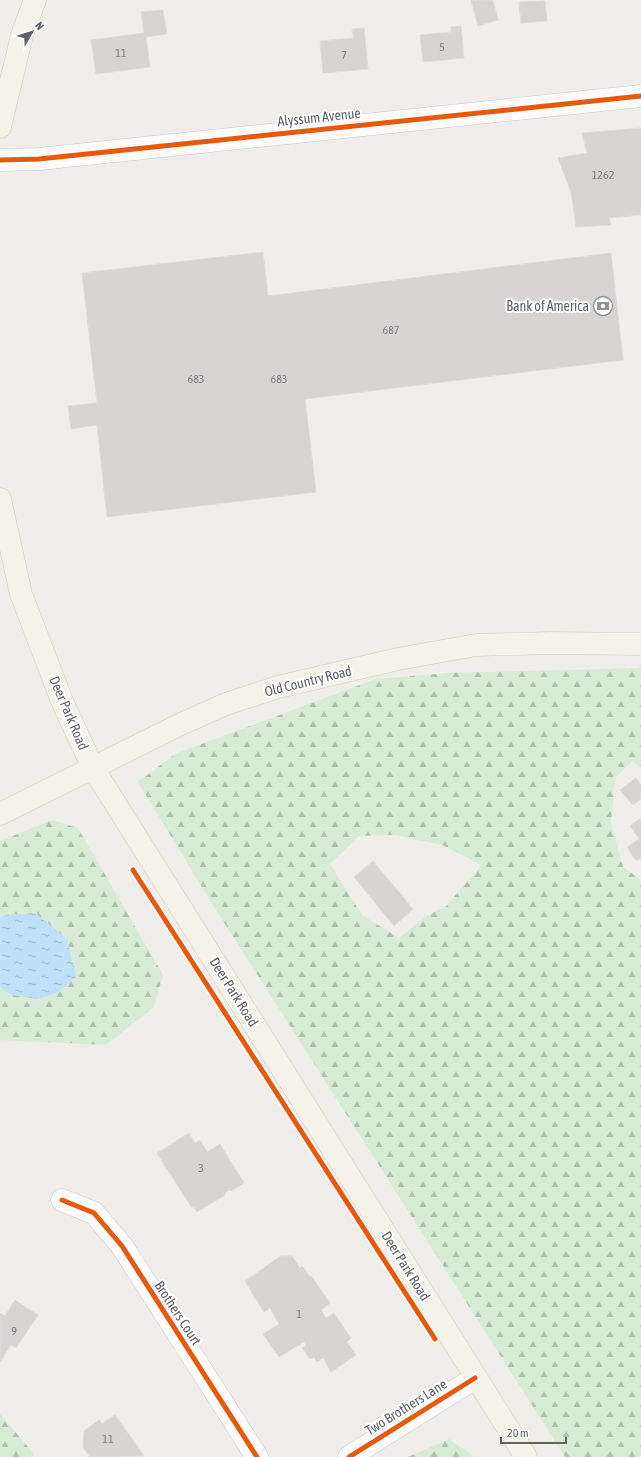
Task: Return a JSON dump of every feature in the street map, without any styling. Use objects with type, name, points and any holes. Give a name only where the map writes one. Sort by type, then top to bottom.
[{"type":"main road","points":[[0,127],[22,35],[34,0]]},
{"type":"main road","name":"Deer Park Road","points":[[0,505],[21,594],[62,701],[93,768],[526,1457]]},
{"type":"main road","name":"Old Country Road","points":[[0,814],[181,724],[226,704],[278,687],[398,659],[476,646],[550,643],[641,644]]},
{"type":"street","name":"Alyssum Avenue","points":[[0,160],[39,158],[641,96]]},
{"type":"street","name":"Brothers Court","points":[[62,1200],[94,1213],[122,1246],[257,1457]]},
{"type":"street","name":"Two Brothers Lane","points":[[349,1457],[475,1378]]},
{"type":"green space","points":[[641,668],[641,767],[632,761],[615,778],[611,823],[623,867],[641,880],[641,1457],[565,1457],[211,902],[138,782],[175,754],[376,679],[447,673]],"holes":[[[395,835],[442,845],[482,865],[446,906],[427,916],[399,938],[362,915],[330,864],[359,836]]]},
{"type":"green space","points":[[52,820],[78,828],[163,975],[154,1007],[106,1045],[0,1040],[0,987],[11,995],[67,939],[35,913],[3,915],[0,918],[0,841]]},
{"type":"green space","points":[[0,1414],[34,1454],[33,1457],[0,1457]]},
{"type":"green space","points":[[449,1439],[475,1457],[408,1457]]},
{"type":"water","points":[[35,913],[67,939],[76,977],[60,991],[39,999],[11,995],[0,987],[0,918],[3,915]]},
{"type":"building","points":[[471,0],[493,0],[498,20],[478,26]]},
{"type":"building","points":[[545,1],[547,21],[521,23],[519,2]]},
{"type":"building","points":[[163,10],[167,34],[146,37],[150,67],[96,74],[91,40],[144,33],[141,12]]},
{"type":"building","points":[[461,26],[464,58],[423,62],[420,35],[451,32],[451,27]]},
{"type":"building","points":[[364,28],[368,69],[323,73],[320,41],[353,38],[352,29]]},
{"type":"building","points":[[641,128],[641,215],[609,218],[611,225],[576,227],[571,192],[558,158],[587,153],[582,133]]},
{"type":"building","points":[[263,252],[268,296],[611,253],[623,360],[305,399],[316,492],[107,517],[97,425],[71,429],[68,406],[97,403],[82,273]]},
{"type":"building","points":[[636,778],[641,784],[641,799],[633,805],[620,790]]},
{"type":"building","points":[[641,818],[641,858],[636,861],[627,847],[639,839],[630,826]]},
{"type":"building","points":[[373,861],[413,909],[394,926],[354,877]]},
{"type":"building","points":[[189,1133],[195,1143],[200,1140],[207,1152],[220,1144],[244,1183],[231,1191],[230,1190],[224,1193],[225,1195],[197,1212],[194,1207],[192,1208],[157,1153]]},
{"type":"building","points":[[281,1256],[292,1256],[300,1268],[302,1266],[310,1277],[311,1276],[330,1303],[321,1310],[326,1318],[334,1313],[351,1338],[347,1342],[356,1355],[331,1372],[323,1358],[317,1362],[314,1357],[310,1359],[302,1348],[306,1345],[304,1342],[279,1357],[263,1334],[279,1324],[270,1308],[264,1312],[245,1281]]},
{"type":"building","points":[[15,1300],[38,1315],[16,1348],[11,1345],[0,1362],[0,1313],[5,1316]]},
{"type":"building","points":[[115,1415],[144,1456],[90,1457],[83,1447],[84,1431],[99,1420],[102,1424]]},
{"type":"cycle path","points":[[0,160],[39,159],[641,96]]},
{"type":"cycle path","points":[[133,870],[435,1339]]},
{"type":"cycle path","points":[[62,1200],[94,1213],[122,1246],[257,1457]]},
{"type":"cycle path","points":[[349,1457],[475,1378]]},
{"type":"place","name":"Bank of America","points":[[603,306]]}]
